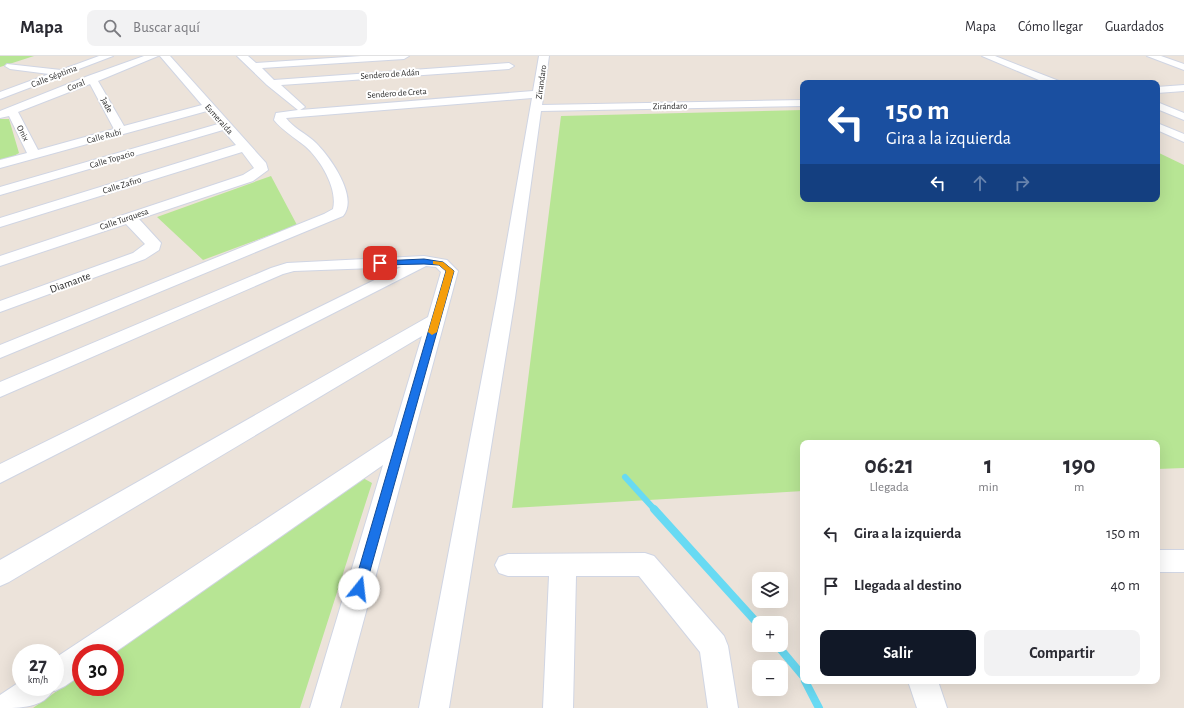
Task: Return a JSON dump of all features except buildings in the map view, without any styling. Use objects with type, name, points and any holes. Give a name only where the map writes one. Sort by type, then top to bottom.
[{"type":"street","name":"Calle Séptima","points":[[0,96],[108,56]]},
{"type":"street","name":"Coral","points":[[0,115],[92,78],[153,56]]},
{"type":"street","name":"Esmeralda","points":[[165,56],[261,166],[258,173],[248,178]]},
{"type":"street","points":[[242,56],[271,83],[299,102]]},
{"type":"street","points":[[254,66],[404,56]]},
{"type":"street","name":"Zirandaro","points":[[434,708],[506,298],[525,178],[541,108],[539,94],[544,56]]},
{"type":"street","points":[[987,56],[1047,80]]},
{"type":"street","points":[[1152,56],[1184,67]]},
{"type":"street","points":[[0,69],[32,58]]},
{"type":"street","points":[[503,84],[510,61]]},
{"type":"street","name":"Sendero de Adán","points":[[271,83],[510,61]]},
{"type":"street","points":[[10,66],[62,73]]},
{"type":"street","points":[[21,77],[41,70]]},
{"type":"street","name":"Jade","points":[[92,78],[121,131]]},
{"type":"street","points":[[21,88],[54,94]]},
{"type":"street","points":[[1160,90],[1184,88]]},
{"type":"street","points":[[0,352],[327,218],[339,211],[341,206],[341,196],[336,180],[316,151],[280,120],[280,115],[539,94]]},
{"type":"street","name":"Zirándaro","points":[[541,108],[800,103]]},
{"type":"street","points":[[1160,106],[1184,104]]},
{"type":"street","name":"Calle Rubí","points":[[0,164],[208,107]]},
{"type":"street","points":[[1160,107],[1184,117]]},
{"type":"street","name":"Onix","points":[[12,111],[34,155]]},
{"type":"street","name":"Calle Topacio","points":[[0,191],[225,126]]},
{"type":"street","points":[[1160,127],[1184,138]]},
{"type":"street","name":"Calle Zafiro","points":[[0,223],[244,147]]},
{"type":"street","name":"Calle Turquesa","points":[[0,261],[248,178]]},
{"type":"street","name":"Diamante","points":[[0,307],[139,256],[153,247],[153,243],[129,218]]},
{"type":"street","points":[[0,474],[424,261]]},
{"type":"street","points":[[0,390],[282,269],[293,266],[424,261],[441,263],[450,271],[325,708]]},
{"type":"street","points":[[0,574],[436,320]]},
{"type":"street","points":[[102,644],[401,441]]},
{"type":"street","points":[[1160,561],[1184,561]]},
{"type":"street","points":[[558,708],[563,564]]},
{"type":"street","points":[[508,565],[645,564],[714,646],[723,708]]},
{"type":"street","points":[[924,684],[932,708]]},
{"type":"street","points":[[8,708],[26,696]]},
{"type":"green space","points":[[0,56],[34,56],[0,67]]},
{"type":"green space","points":[[800,110],[800,202],[1160,202],[1160,153],[1184,165],[1184,468],[1160,469],[1160,440],[800,440],[800,491],[512,508],[561,116]]},
{"type":"green space","points":[[0,119],[9,119],[19,153],[0,160]]},
{"type":"green space","points":[[271,176],[297,225],[203,260],[157,217]]},
{"type":"green space","points":[[363,478],[372,483],[300,708],[33,708],[50,696],[64,696],[64,686],[72,680],[72,696],[124,696],[124,645]]},
{"type":"waterway","points":[[625,477],[655,510]]},
{"type":"waterway","points":[[654,509],[752,617]]},
{"type":"waterway","points":[[783,652],[800,672]]},
{"type":"waterway","points":[[807,684],[819,708]]},
{"type":"slow traffic","points":[[432,332],[450,271],[441,263],[436,263]]},
{"type":"route","points":[[359,589],[450,271],[441,263],[424,261],[380,263]]}]
